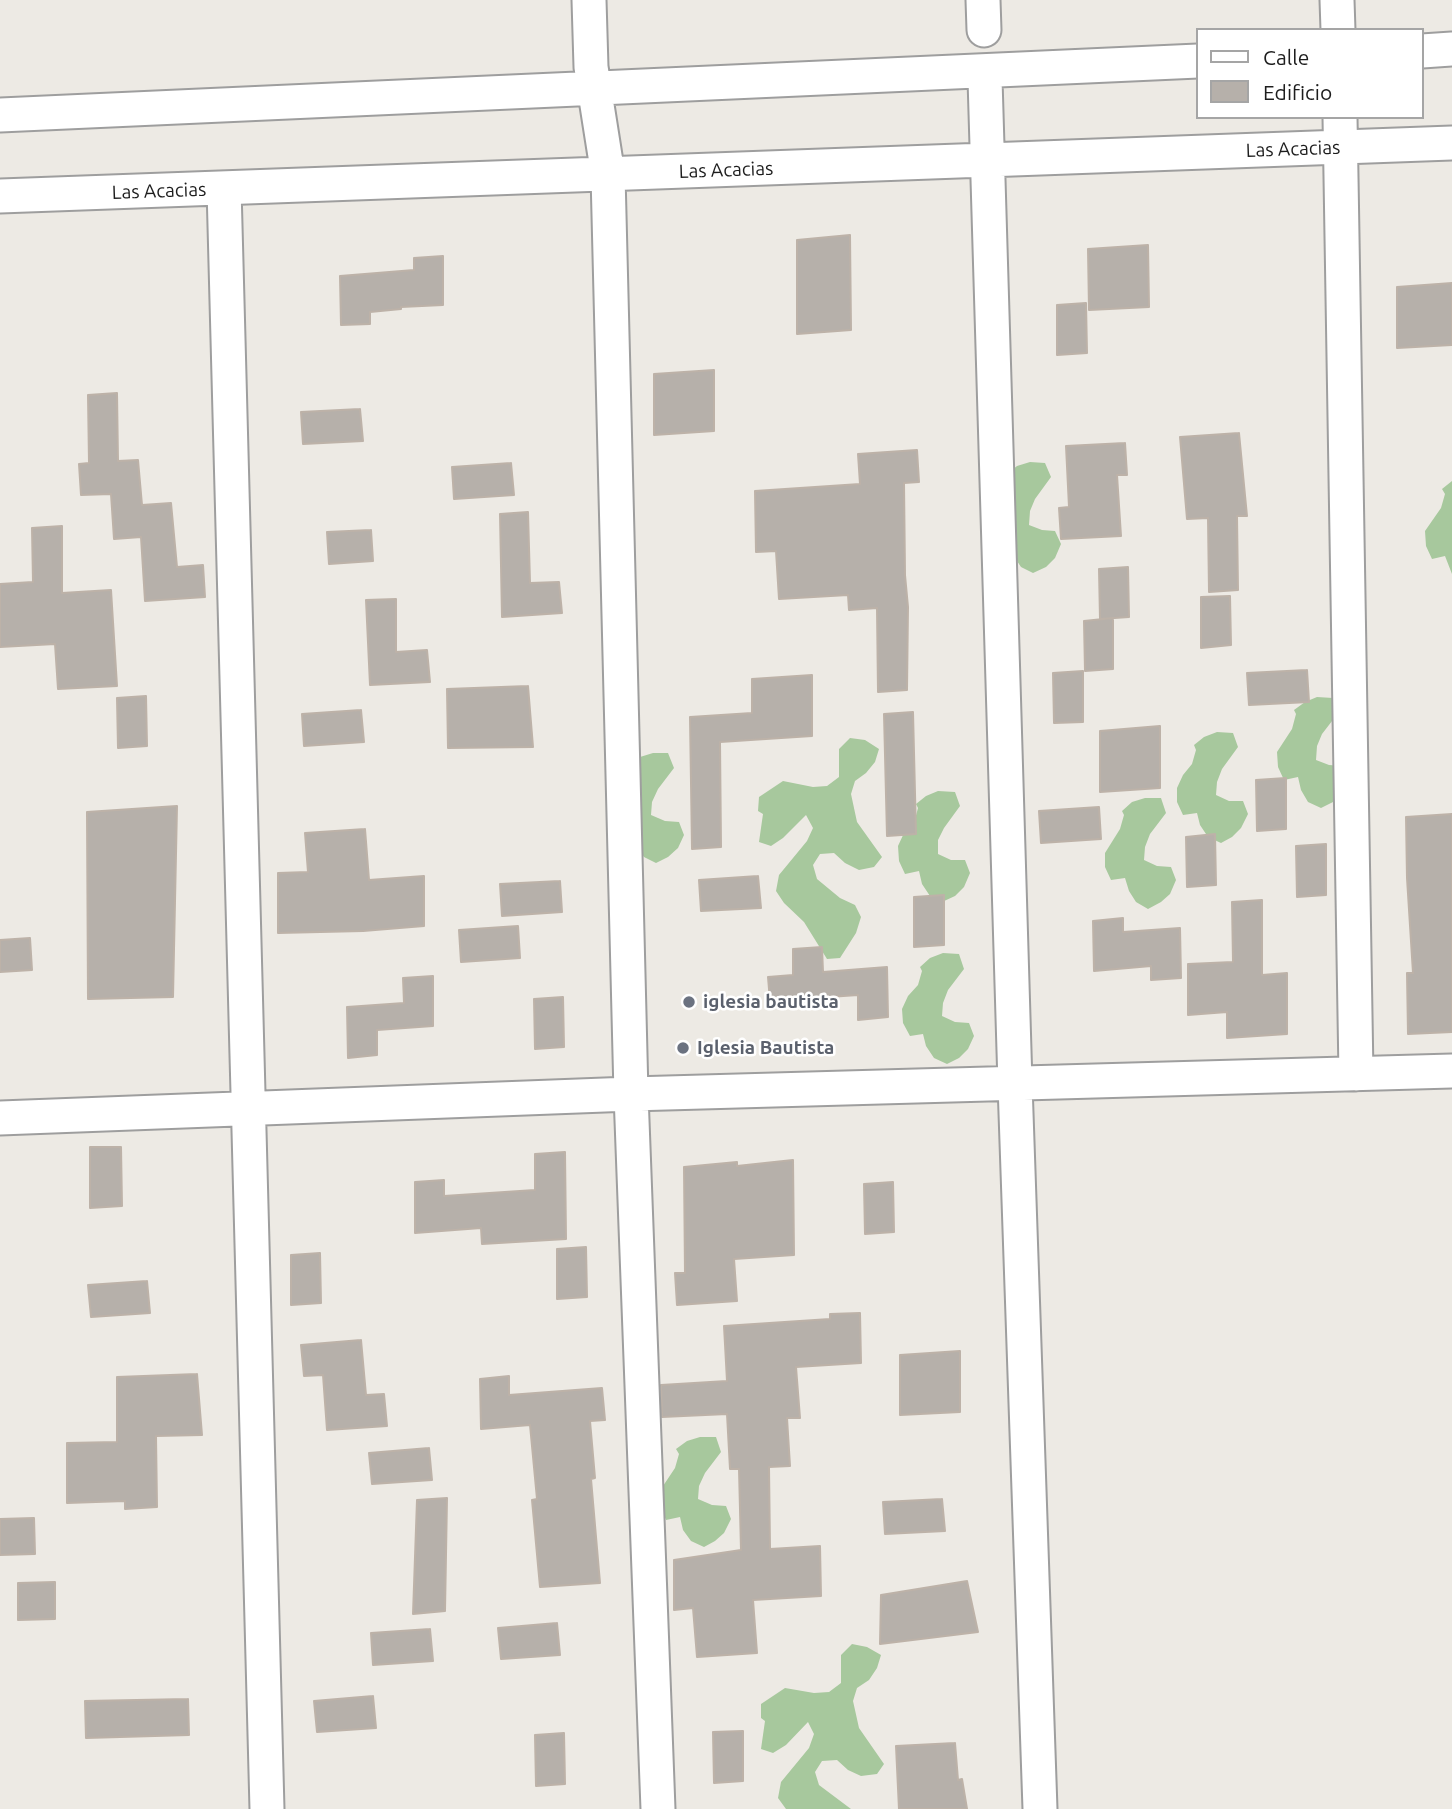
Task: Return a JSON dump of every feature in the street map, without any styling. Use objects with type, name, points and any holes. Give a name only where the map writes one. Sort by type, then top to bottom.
[{"type":"street","points":[[589,0],[592,67],[608,175],[631,1094],[659,1809]]},
{"type":"street","points":[[1337,0],[1338,28]]},
{"type":"street","points":[[1424,51],[1452,49]]},
{"type":"street","points":[[0,115],[1196,61]]},
{"type":"street","points":[[985,79],[1014,1084],[1040,1809]]},
{"type":"street","points":[[1341,132],[1356,1074]]},
{"type":"street","name":"Las Acacias","points":[[0,196],[988,160],[1341,132],[1452,143]]},
{"type":"street","points":[[225,188],[267,1809]]},
{"type":"street","points":[[0,1118],[631,1094],[1452,1071]]},
{"type":"green space","points":[[1030,462],[1045,463],[1051,477],[1035,499],[1030,511],[1029,525],[1055,531],[1061,544],[1055,558],[1046,567],[1033,573],[1021,567],[1013,555],[1006,475],[1017,466]]},
{"type":"green space","points":[[1452,481],[1452,574],[1445,556],[1432,559],[1426,546],[1425,531],[1441,508],[1445,494],[1442,489]]},
{"type":"green space","points":[[1317,697],[1333,698],[1339,712],[1322,734],[1317,746],[1316,760],[1343,766],[1342,793],[1321,808],[1308,802],[1298,777],[1284,780],[1278,767],[1277,752],[1292,729],[1296,714],[1294,710]]},
{"type":"green space","points":[[1217,732],[1233,733],[1238,747],[1222,769],[1216,795],[1229,801],[1243,801],[1248,814],[1241,828],[1221,843],[1208,837],[1200,825],[1197,813],[1183,815],[1177,802],[1177,788],[1192,764],[1196,750],[1194,745]]},
{"type":"green space","points":[[850,738],[865,740],[879,749],[875,762],[855,781],[851,794],[857,822],[882,857],[874,867],[859,870],[834,853],[820,854],[813,865],[817,879],[840,898],[855,905],[861,917],[856,933],[840,958],[827,959],[804,922],[784,903],[776,891],[779,875],[807,841],[813,828],[806,815],[771,846],[759,842],[763,814],[758,811],[759,797],[783,781],[813,787],[827,786],[839,777],[839,749]]},
{"type":"green space","points":[[653,753],[668,753],[674,768],[658,789],[652,802],[651,815],[665,821],[679,822],[684,835],[678,848],[656,863],[644,857],[636,846],[629,766],[640,757]]},
{"type":"green space","points":[[938,791],[955,792],[960,806],[938,840],[938,854],[951,860],[965,860],[970,873],[964,887],[955,896],[942,902],[930,896],[922,884],[919,871],[905,874],[899,861],[898,846],[904,833],[914,823],[918,808],[916,804]]},
{"type":"green space","points":[[1145,798],[1161,798],[1166,813],[1150,834],[1144,860],[1157,866],[1171,867],[1176,880],[1170,894],[1148,909],[1136,902],[1125,878],[1111,880],[1105,867],[1105,853],[1120,829],[1124,815],[1122,811],[1132,802]]},
{"type":"green space","points":[[943,953],[959,954],[964,969],[948,990],[942,1016],[955,1022],[969,1023],[974,1036],[968,1049],[947,1064],[934,1058],[926,1046],[923,1034],[910,1036],[903,1023],[902,1009],[908,996],[918,985],[922,971],[920,967],[930,958]]},
{"type":"green space","points":[[700,1437],[716,1437],[721,1452],[705,1473],[699,1486],[698,1499],[712,1505],[726,1506],[731,1519],[724,1533],[704,1547],[691,1541],[683,1530],[680,1517],[666,1520],[660,1506],[659,1492],[675,1468],[679,1454],[676,1449],[687,1441]]},
{"type":"green space","points":[[852,1644],[867,1647],[881,1655],[869,1680],[857,1688],[853,1701],[859,1728],[884,1764],[877,1774],[861,1776],[848,1770],[837,1760],[822,1761],[815,1772],[819,1785],[851,1809],[786,1809],[778,1798],[781,1782],[809,1748],[814,1734],[808,1722],[786,1745],[773,1753],[761,1749],[765,1721],[761,1718],[761,1704],[785,1688],[814,1693],[829,1692],[841,1683],[841,1655]]},
{"type":"building","points":[[850,235],[851,330],[797,334],[797,240]]},
{"type":"building","points":[[1148,245],[1149,307],[1089,310],[1088,249]]},
{"type":"building","points":[[443,256],[443,305],[370,312],[370,324],[341,325],[340,276],[414,270],[414,258]]},
{"type":"building","points":[[1452,283],[1452,345],[1397,348],[1397,287]]},
{"type":"building","points":[[1086,303],[1087,353],[1057,355],[1057,305]]},
{"type":"building","points":[[714,370],[714,431],[654,435],[654,374]]},
{"type":"building","points":[[117,393],[118,461],[138,460],[142,505],[171,503],[177,567],[203,565],[205,597],[145,601],[141,537],[114,539],[111,494],[81,495],[79,464],[89,463],[88,395]]},
{"type":"building","points":[[360,409],[363,441],[303,444],[301,412]]},
{"type":"building","points":[[1239,433],[1247,516],[1237,516],[1238,590],[1209,592],[1208,518],[1187,519],[1180,437]]},
{"type":"building","points":[[1125,443],[1127,475],[1117,475],[1121,536],[1061,539],[1059,508],[1069,507],[1066,446]]},
{"type":"building","points":[[917,450],[919,482],[904,483],[908,607],[907,690],[878,692],[877,608],[849,610],[848,595],[779,599],[776,551],[756,552],[755,491],[860,484],[858,454]]},
{"type":"building","points":[[511,463],[514,495],[454,499],[452,467]]},
{"type":"building","points":[[528,512],[530,583],[559,582],[562,613],[502,617],[500,514]]},
{"type":"building","points":[[62,526],[62,593],[111,590],[117,686],[58,689],[55,644],[0,647],[0,584],[33,582],[32,528]]},
{"type":"building","points":[[371,530],[373,561],[329,564],[327,532]]},
{"type":"building","points":[[1128,567],[1129,617],[1100,619],[1099,569]]},
{"type":"building","points":[[1230,596],[1231,645],[1201,648],[1201,597]]},
{"type":"building","points":[[396,599],[396,652],[427,650],[430,682],[370,685],[366,600]]},
{"type":"building","points":[[1113,618],[1113,669],[1085,671],[1084,621]]},
{"type":"building","points":[[1307,670],[1309,702],[1249,705],[1247,673]]},
{"type":"building","points":[[1083,671],[1083,722],[1054,723],[1053,673]]},
{"type":"building","points":[[812,675],[812,736],[720,742],[721,847],[692,849],[690,717],[752,713],[752,679]]},
{"type":"building","points":[[528,686],[533,747],[448,748],[447,689]]},
{"type":"building","points":[[146,696],[147,746],[118,748],[117,698]]},
{"type":"building","points":[[361,710],[364,742],[304,746],[302,714]]},
{"type":"building","points":[[913,712],[916,834],[887,836],[884,714]]},
{"type":"building","points":[[1160,726],[1160,788],[1100,792],[1100,731]]},
{"type":"building","points":[[1286,778],[1286,829],[1257,831],[1256,780]]},
{"type":"building","points":[[177,806],[173,997],[88,999],[87,812]]},
{"type":"building","points":[[1099,807],[1101,839],[1041,843],[1039,811]]},
{"type":"building","points":[[1452,814],[1452,1032],[1408,1034],[1407,973],[1413,973],[1406,817]]},
{"type":"building","points":[[365,829],[369,880],[424,876],[424,926],[278,933],[278,873],[308,872],[305,833]]},
{"type":"building","points":[[1215,834],[1216,885],[1187,887],[1186,837]]},
{"type":"building","points":[[1326,844],[1326,895],[1297,897],[1296,846]]},
{"type":"building","points":[[758,876],[761,908],[701,911],[699,880]]},
{"type":"building","points":[[560,881],[562,912],[502,916],[500,884]]},
{"type":"building","points":[[944,895],[944,945],[914,947],[914,897]]},
{"type":"building","points":[[1262,900],[1262,975],[1287,973],[1287,1034],[1227,1038],[1227,1012],[1188,1015],[1188,964],[1233,962],[1232,902]]},
{"type":"building","points":[[1123,918],[1123,932],[1180,928],[1181,978],[1151,980],[1151,966],[1094,971],[1093,921]]},
{"type":"building","points":[[518,926],[520,958],[461,962],[459,930]]},
{"type":"building","points":[[30,938],[32,970],[0,972],[0,940]]},
{"type":"building","points":[[822,947],[823,972],[887,967],[888,1017],[858,1020],[858,995],[770,1001],[768,977],[793,975],[793,949]]},
{"type":"building","points":[[433,976],[433,1026],[377,1030],[377,1055],[348,1058],[347,1007],[404,1003],[403,978]]},
{"type":"building","points":[[563,997],[564,1047],[535,1049],[534,999]]},
{"type":"building","points":[[90,1147],[121,1147],[122,1206],[90,1208]]},
{"type":"building","points":[[565,1152],[566,1239],[482,1244],[481,1228],[415,1233],[415,1182],[444,1180],[444,1196],[535,1190],[535,1154]]},
{"type":"building","points":[[793,1160],[794,1255],[734,1259],[737,1301],[677,1305],[675,1273],[685,1273],[684,1167],[737,1162],[737,1166]]},
{"type":"building","points":[[893,1182],[894,1232],[865,1234],[864,1184]]},
{"type":"building","points":[[586,1247],[587,1297],[557,1299],[557,1249]]},
{"type":"building","points":[[320,1253],[321,1303],[291,1305],[291,1255]]},
{"type":"building","points":[[147,1281],[150,1313],[91,1317],[88,1285]]},
{"type":"building","points":[[860,1313],[861,1363],[796,1367],[800,1418],[787,1418],[790,1466],[769,1467],[770,1549],[820,1546],[821,1596],[753,1600],[757,1653],[697,1657],[693,1608],[674,1610],[674,1560],[741,1550],[739,1469],[730,1469],[727,1414],[662,1417],[661,1385],[727,1381],[724,1326],[830,1319],[830,1314]]},
{"type":"building","points":[[361,1340],[366,1395],[384,1394],[387,1426],[327,1430],[323,1375],[304,1376],[301,1345]]},
{"type":"building","points":[[960,1351],[960,1412],[900,1415],[900,1355]]},
{"type":"building","points":[[197,1374],[202,1435],[156,1436],[157,1507],[125,1509],[125,1501],[67,1503],[67,1443],[117,1442],[117,1377]]},
{"type":"building","points":[[509,1376],[509,1395],[602,1388],[605,1420],[590,1421],[595,1478],[591,1479],[600,1583],[540,1587],[532,1500],[537,1499],[530,1425],[481,1429],[480,1379]]},
{"type":"building","points":[[429,1448],[432,1480],[372,1484],[369,1453]]},
{"type":"building","points":[[447,1498],[445,1611],[413,1614],[417,1500]]},
{"type":"building","points":[[942,1499],[945,1531],[885,1534],[883,1502]]},
{"type":"building","points":[[34,1518],[35,1554],[0,1555],[0,1519]]},
{"type":"building","points":[[967,1581],[978,1632],[880,1644],[881,1595]]},
{"type":"building","points":[[55,1582],[55,1619],[18,1620],[18,1583]]},
{"type":"building","points":[[557,1623],[560,1655],[501,1659],[498,1628]]},
{"type":"building","points":[[430,1629],[433,1661],[373,1665],[371,1633]]},
{"type":"building","points":[[373,1696],[376,1728],[317,1732],[314,1701]]},
{"type":"building","points":[[188,1699],[189,1735],[86,1738],[85,1701]]},
{"type":"building","points":[[743,1731],[743,1781],[714,1783],[713,1732]]},
{"type":"building","points":[[564,1733],[565,1784],[536,1786],[535,1735]]},
{"type":"building","points":[[955,1743],[958,1780],[962,1779],[967,1809],[899,1809],[896,1746]]},
{"type":"place","name":"iglesia bautista","points":[[689,1002]]},
{"type":"place","name":"Iglesia Bautista","points":[[683,1048]]}]
